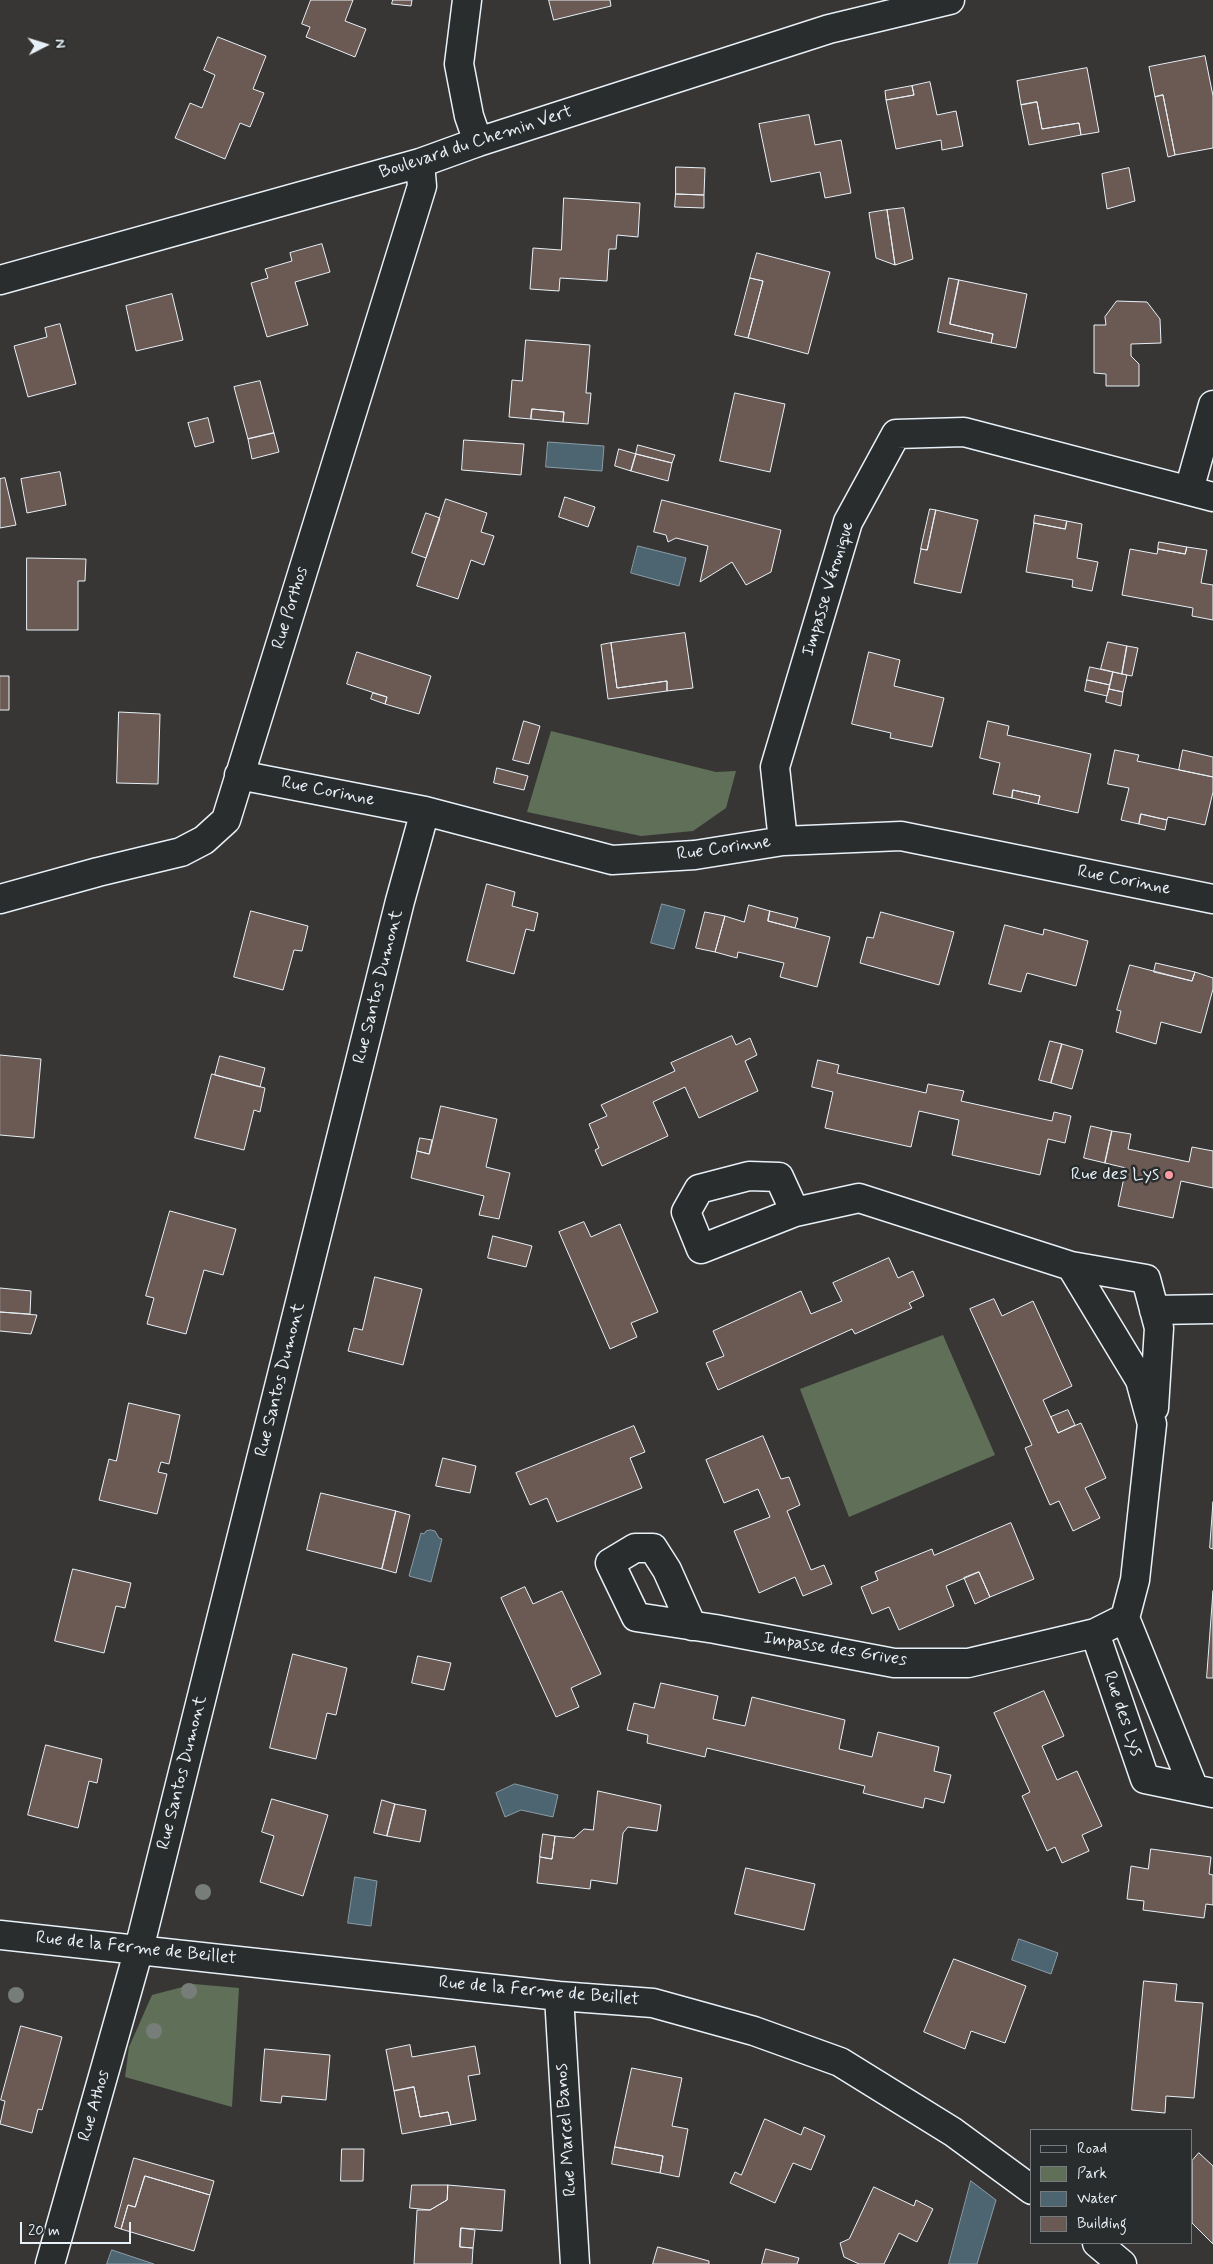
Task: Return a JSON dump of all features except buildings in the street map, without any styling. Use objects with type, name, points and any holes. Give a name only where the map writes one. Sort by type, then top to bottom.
[{"type":"street","points":[[468,0],[459,64],[469,116],[478,142]]},
{"type":"street","name":"Boulevard du Chemin Vert","points":[[0,280],[420,163],[478,142],[829,29],[950,0]]},
{"type":"street","name":"Rue Porthos","points":[[0,899],[89,874],[181,852],[204,840],[226,820],[422,186],[420,163]]},
{"type":"street","name":"Impasse Véronique","points":[[783,841],[775,767],[848,522],[896,434],[964,432],[1201,493],[1213,405]]},
{"type":"street","name":"Rue Corinne","points":[[239,775],[425,811],[612,860],[695,855],[783,841],[901,836],[1213,899]]},
{"type":"street","name":"Rue Santos Dumont","points":[[139,1949],[395,920],[425,811]]},
{"type":"street","points":[[795,1212],[859,1198],[1071,1266],[1146,1279],[1159,1328],[1152,1424],[1136,1580],[1125,1618],[1095,1633]]},
{"type":"street","points":[[1071,1266],[1140,1380],[1152,1424]]},
{"type":"street","points":[[1154,1310],[1213,1309]]},
{"type":"street","name":"Rue des Lys","points":[[1125,1618],[1204,1791]]},
{"type":"street","name":"Impasse des Grives","points":[[692,1626],[894,1663],[968,1663],[1095,1633]]},
{"type":"street","name":"Rue des Lys","points":[[1095,1633],[1145,1779],[1204,1791]]},
{"type":"street","name":"Rue de la Ferme de Beillet","points":[[0,1935],[559,1996],[653,2002],[754,2031],[840,2062],[953,2132],[1030,2189]]},
{"type":"street","name":"Rue Athos","points":[[50,2264],[139,1949]]},
{"type":"street","name":"Rue Marcel Banos","points":[[559,1996],[575,2264]]},
{"type":"street","points":[[1098,2244],[1120,2263]]},
{"type":"green space","points":[[551,731],[716,772],[736,771],[726,808],[693,831],[641,836],[527,812]]},
{"type":"green space","points":[[943,1335],[995,1455],[849,1517],[800,1389]]},
{"type":"green space","points":[[194,1984],[239,1988],[232,2107],[125,2077],[129,2047],[152,1995]]},
{"type":"water","points":[[548,442],[604,446],[602,471],[546,467]]},
{"type":"water","points":[[638,546],[686,558],[679,586],[631,573]]},
{"type":"water","points":[[662,904],[685,910],[674,949],[651,943]]},
{"type":"water","points":[[426,1531],[435,1531],[439,1538],[442,1539],[431,1582],[409,1576],[421,1533],[424,1534]]},
{"type":"water","points":[[515,1784],[558,1795],[553,1817],[521,1810],[505,1817],[496,1793]]},
{"type":"water","points":[[355,1877],[377,1881],[371,1926],[348,1923]]},
{"type":"water","points":[[1019,1939],[1058,1953],[1051,1974],[1012,1960]]},
{"type":"water","points":[[971,2181],[996,2200],[977,2264],[949,2264]]},
{"type":"water","points":[[112,2250],[154,2264],[107,2264]]},
{"type":"place","name":"Rue des Lys","points":[[1169,1175]]}]
